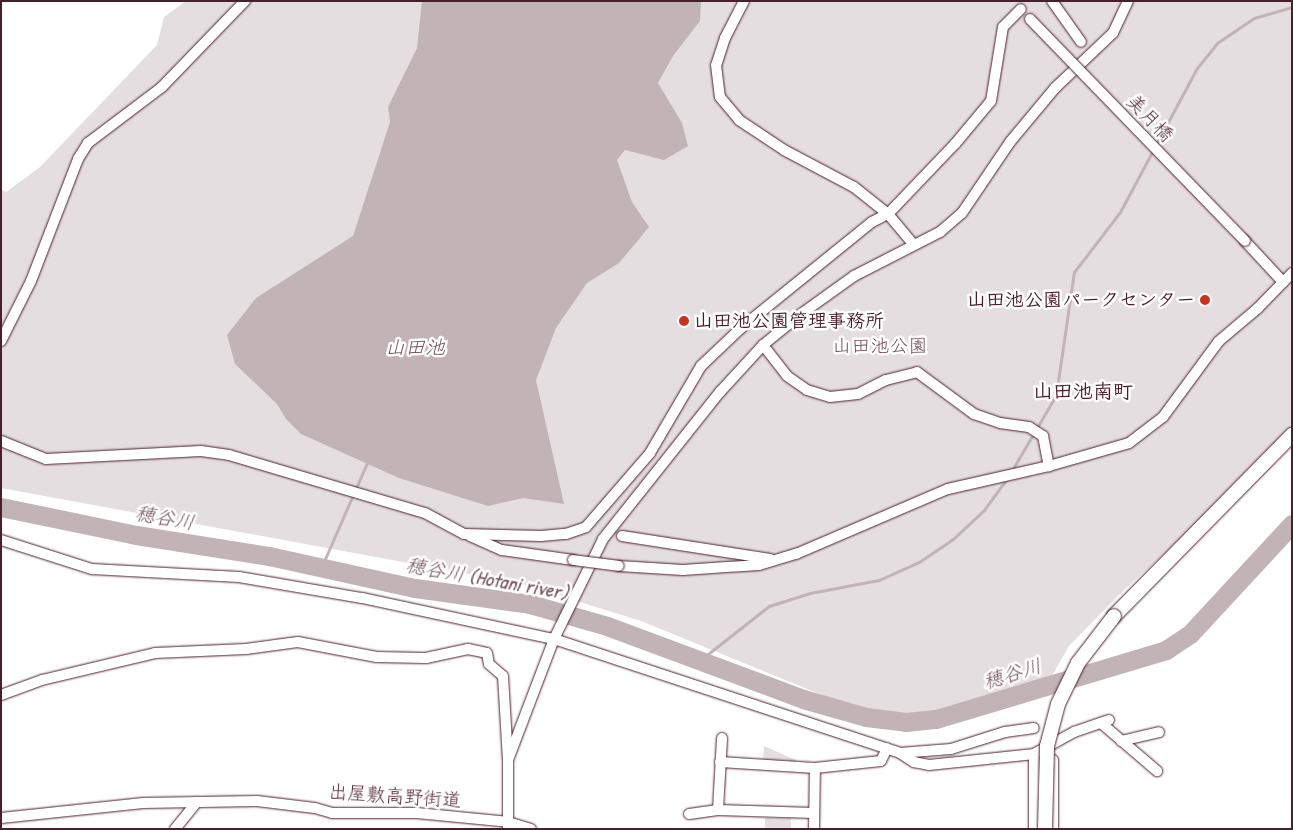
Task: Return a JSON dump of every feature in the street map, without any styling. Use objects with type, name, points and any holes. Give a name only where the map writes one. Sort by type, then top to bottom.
[{"type":"street","points":[[1,341],[31,280],[78,159],[88,143],[162,87],[245,1]]},
{"type":"street","points":[[744,1],[724,38],[716,65],[720,97],[739,120],[784,150],[854,186],[888,214],[914,245]]},
{"type":"street","points":[[1052,1],[1080,42]]},
{"type":"street","points":[[508,760],[554,640],[561,630],[577,591],[604,539],[720,392],[763,345],[854,276],[940,232],[962,213],[1010,142],[1055,88],[1113,33],[1128,1]]},
{"type":"street","points":[[464,534],[540,536],[586,527],[650,453],[702,366],[741,328],[872,222],[888,214],[991,101],[1003,27],[1024,5]]},
{"type":"street","name":"美月橋","points":[[1024,5],[1030,19],[1283,282]]},
{"type":"street","points":[[1,441],[46,459],[200,451],[229,455],[425,513],[464,534],[502,550],[619,566],[683,570],[759,564],[821,544],[893,510],[948,489],[1049,466],[1129,443],[1162,417],[1219,341],[1292,272]]},
{"type":"street","points":[[763,345],[786,376],[806,390],[830,397],[858,394],[886,380],[917,372],[974,414],[1000,423],[1029,427],[1043,436],[1049,466]]},
{"type":"street","points":[[1045,829],[1047,746],[1058,704],[1078,663],[1114,616],[1292,435]]},
{"type":"street","points":[[622,536],[773,559]]},
{"type":"street","points":[[1,540],[92,569],[239,577],[362,598],[554,640],[854,740],[887,748],[900,753],[914,762],[929,765],[1034,754],[1105,721],[1122,741],[1157,771]]},
{"type":"street","points":[[1,695],[42,680],[155,653],[246,649],[298,642],[377,657],[426,658],[468,650],[487,653],[489,664],[503,676],[508,760],[508,825]]},
{"type":"street","points":[[900,753],[952,749],[1005,732],[1034,728]]},
{"type":"street","points":[[1122,741],[1159,732]]},
{"type":"street","points":[[718,810],[722,738]]},
{"type":"street","points":[[1053,744],[1053,829]]},
{"type":"street","points":[[720,762],[815,768],[881,761],[887,748]]},
{"type":"street","points":[[1034,754],[1034,829]]},
{"type":"street","points":[[814,829],[815,768]]},
{"type":"street","name":"出屋敷高野街道","points":[[1,818],[143,803],[258,801],[315,808],[332,813],[417,813],[532,829]]},
{"type":"street","points":[[175,829],[197,802]]},
{"type":"street","points":[[688,814],[718,810],[814,813]]},
{"type":"green space","name":"山田池公園","points":[[186,1],[1292,1],[1292,437],[1122,592],[1069,646],[1049,681],[933,715],[898,717],[861,711],[641,621],[522,584],[1,488],[1,189],[6,192],[40,167],[157,45],[164,17]]},
{"type":"green space","points":[[764,746],[796,760],[796,763],[763,761]]},
{"type":"green space","points":[[765,818],[791,818],[791,829],[765,829]]},
{"type":"water","name":"山田池","points":[[422,1],[701,1],[700,21],[673,56],[658,83],[682,123],[688,146],[664,160],[625,150],[617,160],[632,202],[649,227],[619,263],[587,283],[556,328],[536,380],[564,504],[523,498],[488,506],[399,478],[301,434],[286,419],[277,404],[235,364],[227,335],[256,298],[353,236],[390,122],[388,107],[417,48]]},
{"type":"waterway","points":[[1011,472],[1056,395],[1074,272],[1120,212],[1197,68],[1217,43],[1254,18],[1292,7]]},
{"type":"waterway","points":[[321,568],[369,458]]},
{"type":"waterway","points":[[699,661],[769,606],[810,593],[879,580],[919,562],[953,539],[984,510],[1007,478]]},
{"type":"waterway","name":"穂谷川 (Hotani river)","points":[[1,507],[136,535],[269,556],[415,588],[530,604],[607,626],[803,699],[866,717],[906,722],[936,719],[1166,650],[1190,634],[1292,524]]},
{"type":"place","name":"山田池公園パークセンター","points":[[1205,300]]},
{"type":"place","name":"山田池公園管理事務所","points":[[684,321]]},
{"type":"district","name":"山田池南町","points":[[1083,390]]},
{"type":"water label","name":"穂谷川","points":[[165,517]]},
{"type":"water label","name":"穂谷川","points":[[1012,673]]}]
